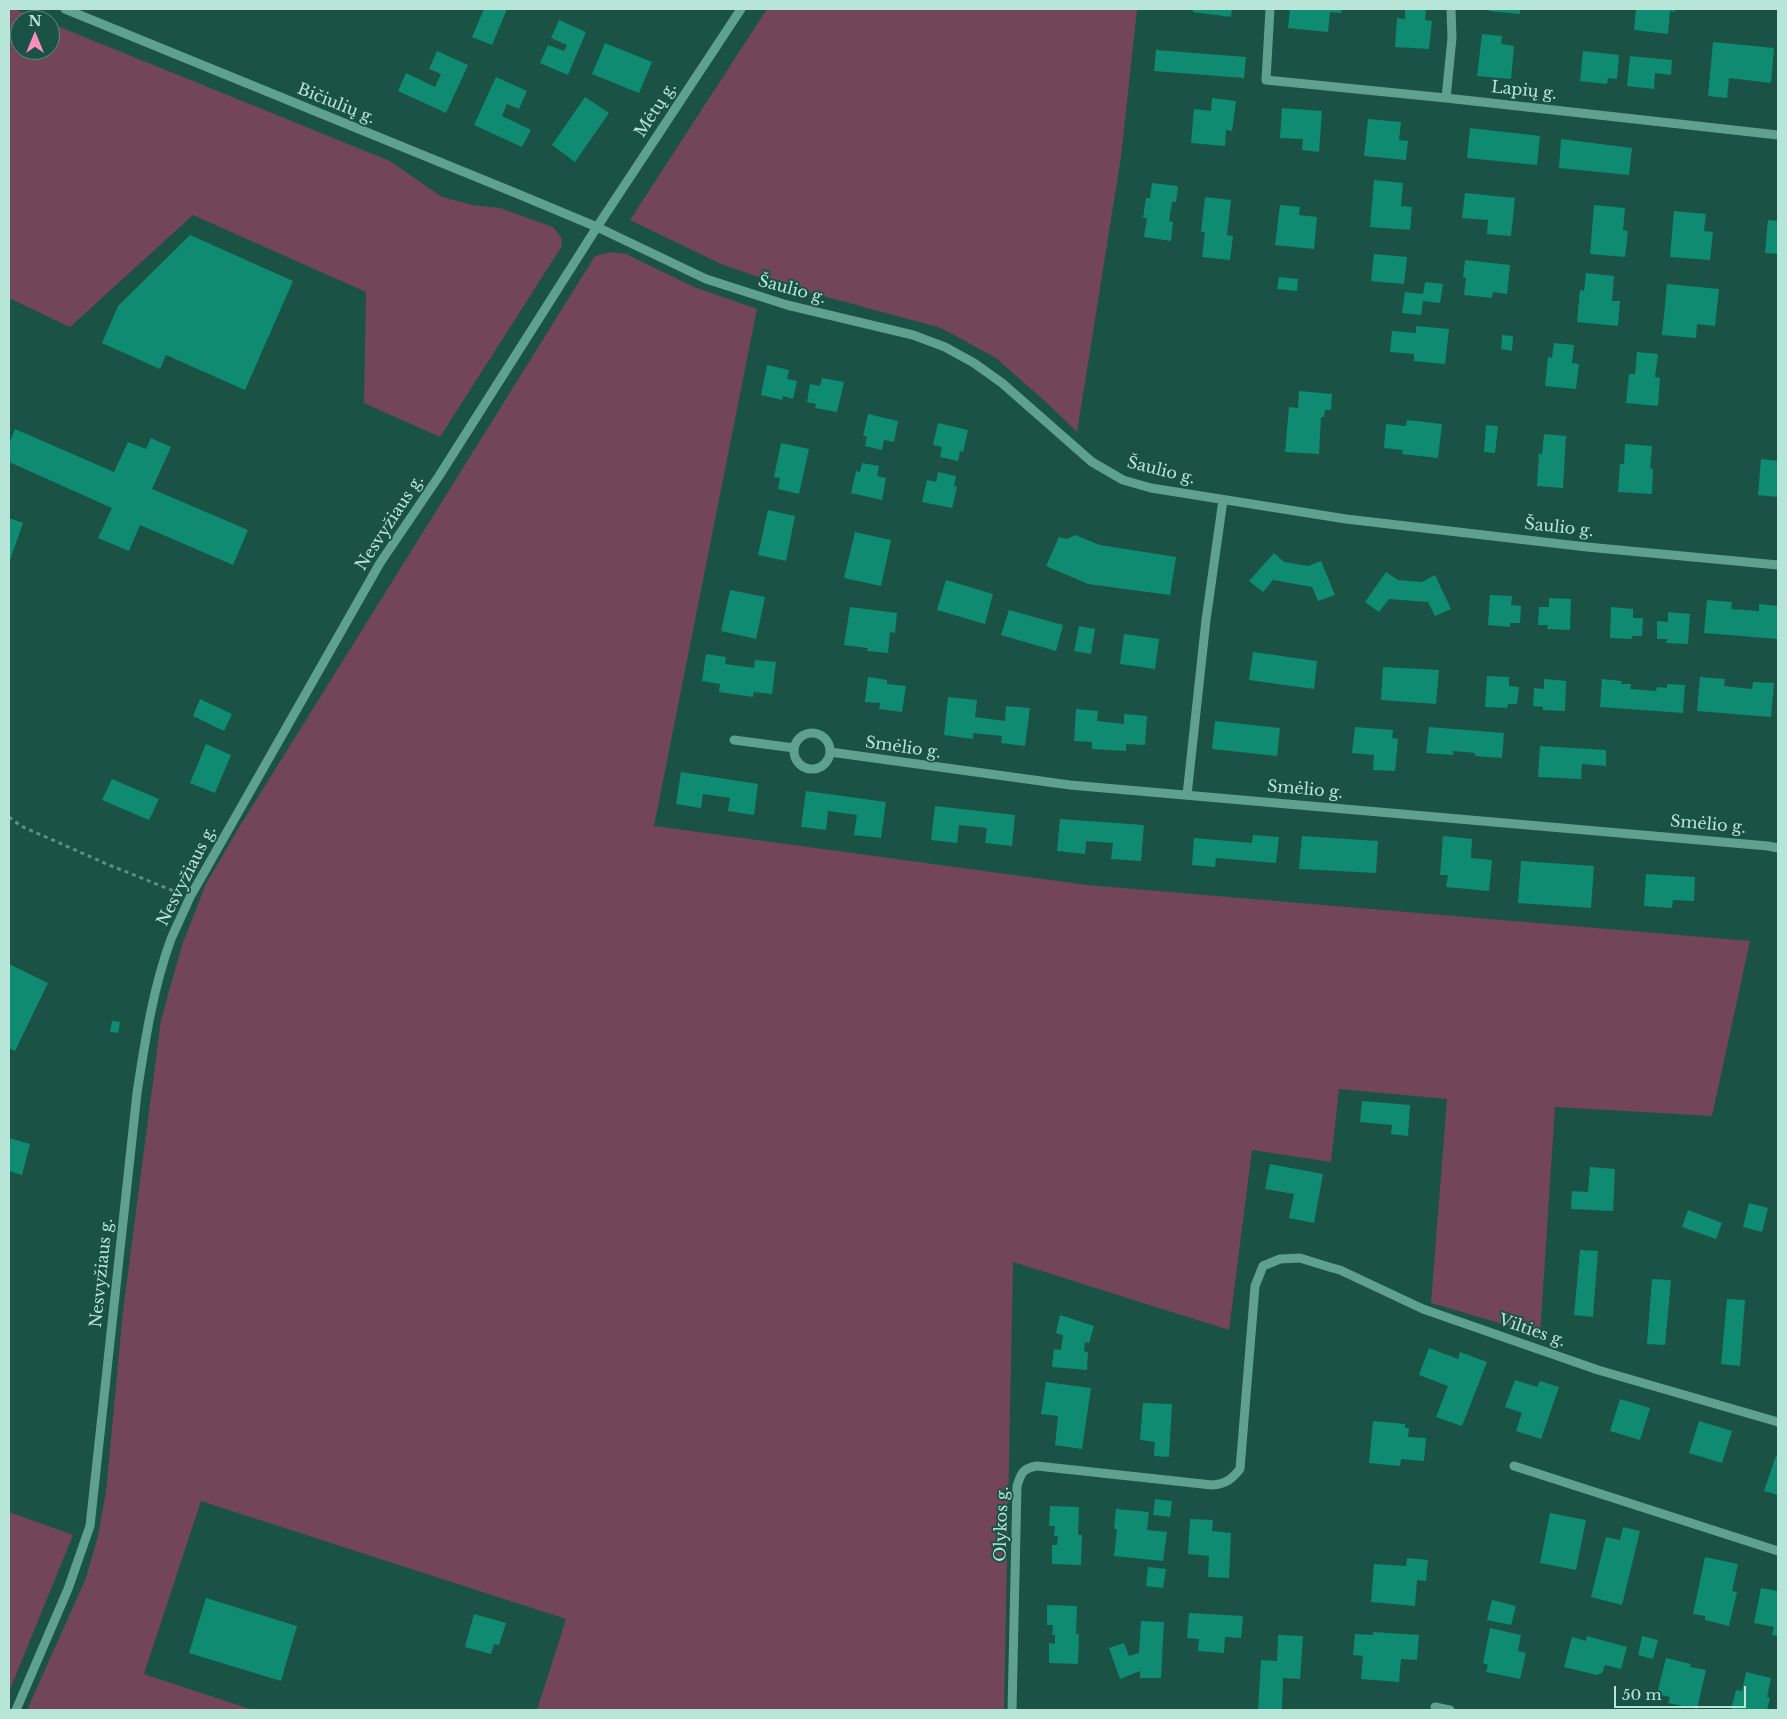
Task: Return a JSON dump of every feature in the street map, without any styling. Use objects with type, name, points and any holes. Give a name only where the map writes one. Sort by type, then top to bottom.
[{"type":"street","name":"Bičiulių g.","points":[[65,9],[597,228]]},
{"type":"street","name":"Mėtų g.","points":[[597,228],[741,9]]},
{"type":"street","name":"Lapių g.","points":[[1270,9],[1266,80],[1778,135]]},
{"type":"street","points":[[1446,98],[1452,38],[1451,9]]},
{"type":"street","name":"Šaulio g.","points":[[597,228],[706,280],[741,292],[913,335],[945,347],[974,363],[1002,383],[1092,462],[1122,480],[1151,488],[1223,500],[1394,525],[1587,547],[1778,565]]},
{"type":"street","name":"Nesvyžiaus g.","points":[[16,1710],[68,1589],[90,1526],[137,1093],[146,1034],[157,984],[171,940],[190,897],[380,563],[444,468],[597,228]]},
{"type":"street","points":[[1187,795],[1206,620],[1223,500]]},
{"type":"street","points":[[814,733],[822,736],[828,743],[830,752],[828,759],[823,765],[809,769],[802,767],[797,762],[794,748],[798,739],[805,734],[814,733]]},
{"type":"street","points":[[734,740],[794,748]]},
{"type":"street","name":"Smėlio g.","points":[[830,752],[1070,785],[1778,848]]},
{"type":"street","name":"Vilties g.","points":[[1212,1485],[1222,1484],[1231,1480],[1240,1469],[1255,1286],[1263,1266],[1280,1259],[1300,1258],[1340,1270],[1423,1309],[1598,1370],[1778,1422]]},
{"type":"street","name":"Olykos g.","points":[[1012,1710],[1017,1486],[1020,1475],[1026,1468],[1037,1466],[1212,1485]]},
{"type":"street","points":[[1514,1466],[1778,1552]]},
{"type":"street","points":[[1435,1707],[1450,1710]]},
{"type":"path","points":[[9,817],[21,826],[100,861],[190,897]]},
{"type":"shaded area","points":[[9,9],[17,10],[10,10],[10,60],[60,60],[60,27],[390,161],[442,197],[472,205],[500,208],[553,227],[561,237],[562,246],[440,437],[364,403],[366,292],[193,215],[70,327],[9,298]]},
{"type":"shaded area","points":[[767,9],[1137,9],[1121,157],[1077,432],[996,358],[941,328],[779,284],[721,264],[630,220]]},
{"type":"shaded area","points":[[611,252],[626,254],[694,287],[757,309],[654,826],[1087,885],[1750,941],[1712,1116],[1555,1107],[1540,1335],[1431,1303],[1447,1099],[1339,1089],[1331,1162],[1252,1150],[1229,1330],[1013,1262],[1004,1710],[537,1710],[566,1619],[201,1501],[144,1674],[253,1710],[27,1710],[86,1578],[98,1536],[106,1492],[123,1311],[161,1020],[182,945],[206,884],[238,829],[595,256]]},
{"type":"shaded area","points":[[9,1512],[73,1535],[9,1692]]},
{"type":"building","points":[[484,9],[507,9],[492,45],[472,37]]},
{"type":"building","points":[[1193,9],[1232,9],[1231,17],[1193,12]]},
{"type":"building","points":[[1290,9],[1342,9],[1341,13],[1330,12],[1328,32],[1288,28]]},
{"type":"building","points":[[1405,9],[1426,9],[1425,20],[1432,21],[1429,49],[1395,47],[1397,18],[1405,19]]},
{"type":"building","points":[[1490,9],[1520,9],[1520,14],[1489,11]]},
{"type":"building","points":[[1636,9],[1675,9],[1675,12],[1670,11],[1668,34],[1634,30]]},
{"type":"building","points":[[559,20],[586,32],[568,75],[540,63],[548,45],[564,51],[567,45],[551,38]]},
{"type":"building","points":[[1482,34],[1502,36],[1501,44],[1514,46],[1511,79],[1477,76]]},
{"type":"building","points":[[1713,42],[1774,48],[1771,83],[1729,78],[1727,98],[1708,96]]},
{"type":"building","points":[[605,43],[652,62],[639,93],[592,74]]},
{"type":"building","points":[[1156,50],[1246,57],[1244,78],[1154,71]]},
{"type":"building","points":[[437,51],[468,65],[446,113],[398,91],[406,73],[435,87],[441,74],[429,69]]},
{"type":"building","points":[[1583,51],[1619,55],[1617,79],[1608,78],[1607,84],[1580,81]]},
{"type":"building","points":[[1630,56],[1672,60],[1671,75],[1655,73],[1654,89],[1627,86]]},
{"type":"building","points":[[496,77],[527,91],[519,109],[507,104],[502,116],[531,130],[522,147],[474,125]]},
{"type":"building","points":[[585,97],[609,113],[575,162],[552,145]]},
{"type":"building","points":[[1212,98],[1236,101],[1232,131],[1226,130],[1225,146],[1191,143],[1194,109],[1211,111]]},
{"type":"building","points":[[1282,108],[1322,111],[1319,152],[1302,150],[1303,139],[1280,138]]},
{"type":"building","points":[[1368,119],[1401,122],[1399,140],[1408,141],[1406,160],[1364,156]]},
{"type":"building","points":[[1470,128],[1540,136],[1537,165],[1467,158]]},
{"type":"building","points":[[1561,139],[1632,148],[1629,175],[1559,168]]},
{"type":"building","points":[[1374,180],[1403,183],[1401,206],[1412,207],[1410,230],[1370,227]]},
{"type":"building","points":[[1152,183],[1178,186],[1176,202],[1172,202],[1169,221],[1173,222],[1171,241],[1144,237],[1147,218],[1143,218],[1146,198],[1150,198]]},
{"type":"building","points":[[1465,193],[1515,198],[1511,236],[1487,234],[1488,220],[1462,218]]},
{"type":"building","points":[[1205,197],[1231,200],[1227,235],[1233,236],[1230,260],[1202,257],[1205,232],[1201,232]]},
{"type":"building","points":[[1280,205],[1300,207],[1299,215],[1317,217],[1314,249],[1275,245]]},
{"type":"building","points":[[1594,205],[1625,208],[1623,230],[1628,231],[1625,257],[1590,254]]},
{"type":"building","points":[[1674,211],[1706,214],[1704,231],[1713,232],[1710,260],[1670,257]]},
{"type":"building","points":[[1768,220],[1778,221],[1778,254],[1765,253]]},
{"type":"building","points":[[190,235],[293,281],[245,390],[166,355],[160,369],[102,343],[118,306]]},
{"type":"building","points":[[1374,254],[1407,257],[1404,284],[1371,281]]},
{"type":"building","points":[[1465,260],[1510,265],[1507,294],[1493,292],[1492,298],[1464,295],[1466,278],[1463,277]]},
{"type":"building","points":[[1586,273],[1614,276],[1612,301],[1620,301],[1618,326],[1577,322],[1580,290],[1584,291]]},
{"type":"building","points":[[1279,277],[1298,279],[1297,291],[1277,289]]},
{"type":"building","points":[[1425,282],[1443,284],[1440,303],[1423,301],[1421,315],[1402,313],[1405,292],[1423,294]]},
{"type":"building","points":[[1667,284],[1719,289],[1715,326],[1697,324],[1696,338],[1662,335]]},
{"type":"building","points":[[1416,326],[1449,329],[1445,364],[1414,361],[1414,354],[1390,352],[1392,331],[1416,333]]},
{"type":"building","points":[[1502,335],[1513,336],[1512,351],[1501,349]]},
{"type":"building","points":[[1554,343],[1574,345],[1572,363],[1579,364],[1576,389],[1545,386],[1548,357],[1552,358]]},
{"type":"building","points":[[1637,352],[1658,354],[1655,377],[1660,378],[1658,406],[1626,403],[1629,374],[1635,374]]},
{"type":"building","points":[[767,365],[789,370],[787,379],[797,381],[793,399],[783,396],[782,400],[761,395]]},
{"type":"building","points":[[822,378],[844,382],[837,412],[815,408],[816,404],[807,402],[810,384],[820,386]]},
{"type":"building","points":[[1299,391],[1332,394],[1331,410],[1325,410],[1324,417],[1321,417],[1319,454],[1285,452],[1289,407],[1298,408]]},
{"type":"building","points":[[868,414],[898,421],[894,442],[884,440],[882,450],[865,446],[867,436],[863,436]]},
{"type":"building","points":[[1407,420],[1442,424],[1438,458],[1402,454],[1403,450],[1384,448],[1386,424],[1406,426]]},
{"type":"building","points":[[938,423],[968,430],[963,452],[960,451],[958,461],[940,457],[942,447],[933,445]]},
{"type":"building","points":[[1486,425],[1498,426],[1495,453],[1484,452]]},
{"type":"building","points":[[15,429],[114,472],[128,442],[146,449],[151,438],[171,447],[152,489],[248,530],[233,565],[140,525],[129,551],[98,538],[112,508],[9,462],[9,444]]},
{"type":"building","points":[[1544,434],[1566,436],[1563,488],[1537,486],[1539,453],[1542,455]]},
{"type":"building","points":[[781,443],[809,449],[799,494],[778,489],[780,478],[774,477]]},
{"type":"building","points":[[1625,444],[1652,446],[1650,468],[1653,469],[1652,494],[1618,492],[1620,464],[1624,464]]},
{"type":"building","points":[[1761,459],[1778,461],[1778,497],[1758,495]]},
{"type":"building","points":[[862,463],[879,466],[877,476],[886,478],[882,500],[851,493],[856,471],[860,472]]},
{"type":"building","points":[[938,472],[956,476],[954,486],[957,487],[952,508],[922,502],[927,480],[936,482]]},
{"type":"building","points":[[768,510],[795,516],[786,561],[758,555]]},
{"type":"building","points":[[9,518],[23,523],[9,563]]},
{"type":"building","points":[[855,532],[891,540],[881,586],[844,578]]},
{"type":"building","points":[[1075,535],[1100,545],[1176,557],[1170,595],[1088,584],[1046,566],[1059,537],[1067,539]]},
{"type":"building","points":[[1274,553],[1284,562],[1308,566],[1321,561],[1335,595],[1318,601],[1312,587],[1273,580],[1263,592],[1249,581]]},
{"type":"building","points":[[1386,572],[1398,580],[1422,582],[1435,575],[1451,609],[1435,616],[1428,602],[1389,599],[1379,612],[1365,602]]},
{"type":"building","points":[[946,580],[993,594],[985,624],[937,610]]},
{"type":"building","points":[[730,590],[765,597],[756,639],[721,631]]},
{"type":"building","points":[[1490,595],[1512,596],[1511,605],[1521,606],[1520,623],[1510,623],[1510,627],[1488,625]]},
{"type":"building","points":[[1549,598],[1571,599],[1570,630],[1547,629],[1548,625],[1538,625],[1539,607],[1549,607]]},
{"type":"building","points":[[1707,600],[1732,602],[1731,609],[1759,611],[1759,604],[1778,606],[1778,639],[1704,633]]},
{"type":"building","points":[[850,607],[897,613],[895,633],[890,632],[888,653],[867,651],[868,648],[844,645]]},
{"type":"building","points":[[1611,607],[1633,609],[1633,618],[1643,618],[1642,636],[1632,636],[1632,639],[1610,638]]},
{"type":"building","points":[[1009,610],[1063,625],[1056,651],[1001,635]]},
{"type":"building","points":[[1668,612],[1690,614],[1688,644],[1666,643],[1667,639],[1657,639],[1657,621],[1668,622]]},
{"type":"building","points":[[1079,626],[1095,629],[1091,654],[1074,651]]},
{"type":"building","points":[[1124,634],[1159,639],[1155,669],[1120,664]]},
{"type":"building","points":[[1253,652],[1317,661],[1314,689],[1249,680]]},
{"type":"building","points":[[706,654],[726,657],[725,664],[754,668],[755,660],[776,662],[772,694],[754,692],[753,697],[719,692],[720,684],[702,681]]},
{"type":"building","points":[[1383,667],[1439,670],[1436,704],[1381,700]]},
{"type":"building","points":[[1487,676],[1509,677],[1509,686],[1519,687],[1517,704],[1508,704],[1507,708],[1485,707]]},
{"type":"building","points":[[868,677],[887,680],[887,684],[906,686],[902,712],[879,709],[880,703],[865,702]]},
{"type":"building","points":[[1700,677],[1725,679],[1724,686],[1752,689],[1753,682],[1774,683],[1771,717],[1697,711]]},
{"type":"building","points":[[1544,679],[1566,681],[1565,711],[1543,710],[1543,707],[1533,706],[1534,688],[1544,689]]},
{"type":"building","points":[[1602,679],[1622,681],[1621,684],[1631,684],[1630,689],[1656,691],[1657,687],[1667,688],[1667,684],[1685,685],[1683,713],[1600,707]]},
{"type":"building","points":[[948,697],[977,700],[975,717],[1005,721],[1006,706],[1030,708],[1025,746],[1001,743],[1002,736],[973,733],[973,739],[944,735]]},
{"type":"building","points":[[200,699],[232,714],[224,731],[193,716]]},
{"type":"building","points":[[1076,709],[1098,711],[1097,721],[1124,724],[1124,714],[1147,716],[1145,745],[1126,744],[1126,751],[1092,749],[1092,742],[1074,741]]},
{"type":"building","points":[[1215,721],[1280,728],[1277,756],[1212,749]]},
{"type":"building","points":[[1355,727],[1393,730],[1392,738],[1398,739],[1395,771],[1373,770],[1374,755],[1352,753]]},
{"type":"building","points":[[1429,727],[1504,733],[1502,758],[1475,756],[1475,753],[1453,751],[1453,755],[1426,753]]},
{"type":"building","points":[[206,744],[231,755],[215,793],[190,783]]},
{"type":"building","points":[[1540,746],[1606,750],[1606,766],[1582,764],[1581,779],[1538,777]]},
{"type":"building","points":[[681,772],[758,784],[754,815],[728,811],[730,798],[703,794],[701,808],[676,804]]},
{"type":"building","points":[[112,779],[159,799],[149,820],[102,800]]},
{"type":"building","points":[[806,791],[886,802],[881,838],[854,835],[857,815],[828,811],[826,830],[801,827]]},
{"type":"building","points":[[935,806],[1015,815],[1012,846],[985,843],[987,828],[959,825],[957,843],[931,840]]},
{"type":"building","points":[[1060,819],[1144,825],[1141,861],[1111,859],[1113,843],[1086,841],[1085,854],[1057,851]]},
{"type":"building","points":[[1253,835],[1279,837],[1276,863],[1216,858],[1215,867],[1192,865],[1194,838],[1252,843]]},
{"type":"building","points":[[1302,836],[1378,841],[1376,873],[1299,869]]},
{"type":"building","points":[[1443,836],[1472,839],[1471,858],[1492,860],[1489,891],[1446,887],[1448,875],[1440,875]]},
{"type":"building","points":[[1521,861],[1594,866],[1591,908],[1518,903]]},
{"type":"building","points":[[1646,874],[1695,877],[1694,901],[1673,900],[1672,908],[1644,906]]},
{"type":"building","points":[[9,964],[48,983],[15,1051],[9,1048]]},
{"type":"building","points":[[112,1021],[120,1022],[118,1033],[110,1032]]},
{"type":"building","points":[[1362,1101],[1410,1105],[1408,1136],[1391,1134],[1392,1125],[1360,1122]]},
{"type":"building","points":[[9,1138],[30,1144],[22,1175],[9,1171]]},
{"type":"building","points":[[1270,1164],[1323,1174],[1314,1223],[1289,1218],[1294,1194],[1265,1189]]},
{"type":"building","points":[[1590,1167],[1615,1169],[1613,1211],[1571,1209],[1572,1191],[1588,1192]]},
{"type":"building","points":[[1749,1203],[1768,1208],[1762,1232],[1743,1227]]},
{"type":"building","points":[[1688,1210],[1722,1223],[1716,1239],[1682,1227]]},
{"type":"building","points":[[1580,1250],[1598,1251],[1593,1317],[1574,1315]]},
{"type":"building","points":[[1652,1279],[1671,1280],[1665,1345],[1647,1344]]},
{"type":"building","points":[[1727,1299],[1745,1300],[1740,1366],[1721,1364]]},
{"type":"building","points":[[1060,1315],[1094,1326],[1089,1343],[1085,1342],[1084,1351],[1088,1352],[1087,1370],[1052,1367],[1054,1349],[1061,1350],[1063,1335],[1056,1333]]},
{"type":"building","points":[[1429,1348],[1458,1359],[1460,1352],[1487,1362],[1462,1426],[1436,1417],[1448,1386],[1419,1375]]},
{"type":"building","points":[[1515,1380],[1537,1387],[1540,1381],[1559,1387],[1541,1439],[1516,1431],[1522,1413],[1505,1407]]},
{"type":"building","points":[[1046,1382],[1091,1388],[1082,1449],[1055,1445],[1058,1416],[1041,1414]]},
{"type":"building","points":[[1620,1399],[1650,1408],[1640,1440],[1610,1431]]},
{"type":"building","points":[[1143,1403],[1172,1404],[1169,1457],[1154,1456],[1155,1442],[1140,1440]]},
{"type":"building","points":[[1373,1421],[1405,1424],[1405,1428],[1409,1428],[1408,1437],[1426,1438],[1424,1461],[1401,1459],[1400,1466],[1369,1463]]},
{"type":"building","points":[[1699,1421],[1732,1431],[1722,1463],[1689,1453]]},
{"type":"building","points":[[1776,1456],[1778,1457],[1778,1495],[1764,1491]]},
{"type":"building","points":[[1155,1499],[1172,1501],[1170,1517],[1153,1515]]},
{"type":"building","points":[[1050,1506],[1079,1507],[1078,1535],[1082,1535],[1081,1565],[1052,1564],[1052,1545],[1057,1545],[1058,1536],[1054,1536],[1055,1526],[1049,1526]]},
{"type":"building","points":[[1116,1509],[1149,1512],[1147,1530],[1167,1532],[1163,1561],[1114,1556],[1117,1529],[1114,1529]]},
{"type":"building","points":[[1550,1513],[1586,1520],[1576,1570],[1540,1563]]},
{"type":"building","points":[[1190,1519],[1213,1520],[1212,1531],[1231,1533],[1229,1578],[1208,1577],[1209,1556],[1188,1554]]},
{"type":"building","points":[[1623,1527],[1640,1531],[1622,1605],[1591,1597],[1606,1537],[1620,1540]]},
{"type":"building","points":[[1705,1557],[1738,1564],[1732,1591],[1737,1592],[1729,1626],[1705,1620],[1705,1616],[1693,1614]]},
{"type":"building","points":[[1407,1558],[1428,1560],[1426,1581],[1417,1580],[1415,1606],[1371,1602],[1374,1564],[1406,1566]]},
{"type":"building","points":[[1148,1567],[1166,1569],[1163,1588],[1146,1586]]},
{"type":"building","points":[[1761,1588],[1778,1591],[1778,1636],[1772,1635],[1774,1627],[1754,1623]]},
{"type":"building","points":[[206,1598],[297,1626],[281,1681],[189,1653]]},
{"type":"building","points":[[1492,1600],[1516,1606],[1511,1625],[1487,1620]]},
{"type":"building","points":[[1047,1605],[1077,1606],[1076,1634],[1079,1634],[1078,1664],[1049,1663],[1049,1643],[1055,1644],[1055,1635],[1052,1635],[1053,1625],[1047,1625]]},
{"type":"building","points":[[1189,1613],[1243,1616],[1241,1638],[1225,1637],[1224,1653],[1198,1651],[1199,1639],[1187,1638]]},
{"type":"building","points":[[474,1614],[506,1623],[499,1645],[494,1644],[491,1654],[465,1647]]},
{"type":"building","points":[[1141,1621],[1164,1622],[1161,1678],[1140,1678],[1140,1671],[1120,1679],[1109,1648],[1124,1643],[1129,1656],[1139,1653]]},
{"type":"building","points":[[1490,1628],[1521,1635],[1518,1651],[1526,1653],[1520,1679],[1486,1672],[1488,1665],[1483,1663]]},
{"type":"building","points":[[1373,1632],[1419,1635],[1417,1660],[1401,1659],[1399,1682],[1361,1679],[1363,1656],[1353,1655],[1355,1634],[1373,1635]]},
{"type":"building","points":[[1278,1635],[1303,1636],[1300,1679],[1283,1678],[1282,1710],[1258,1710],[1261,1660],[1277,1661]]},
{"type":"building","points":[[1587,1636],[1627,1647],[1621,1669],[1605,1665],[1602,1673],[1597,1675],[1564,1667],[1572,1637],[1586,1641]]},
{"type":"building","points":[[1642,1636],[1658,1640],[1653,1659],[1638,1655]]},
{"type":"building","points":[[1666,1658],[1691,1664],[1690,1667],[1706,1670],[1697,1709],[1668,1703],[1670,1697],[1657,1694]]},
{"type":"building","points":[[1746,1672],[1771,1678],[1767,1697],[1770,1698],[1767,1710],[1731,1710],[1736,1690],[1742,1691]]}]
